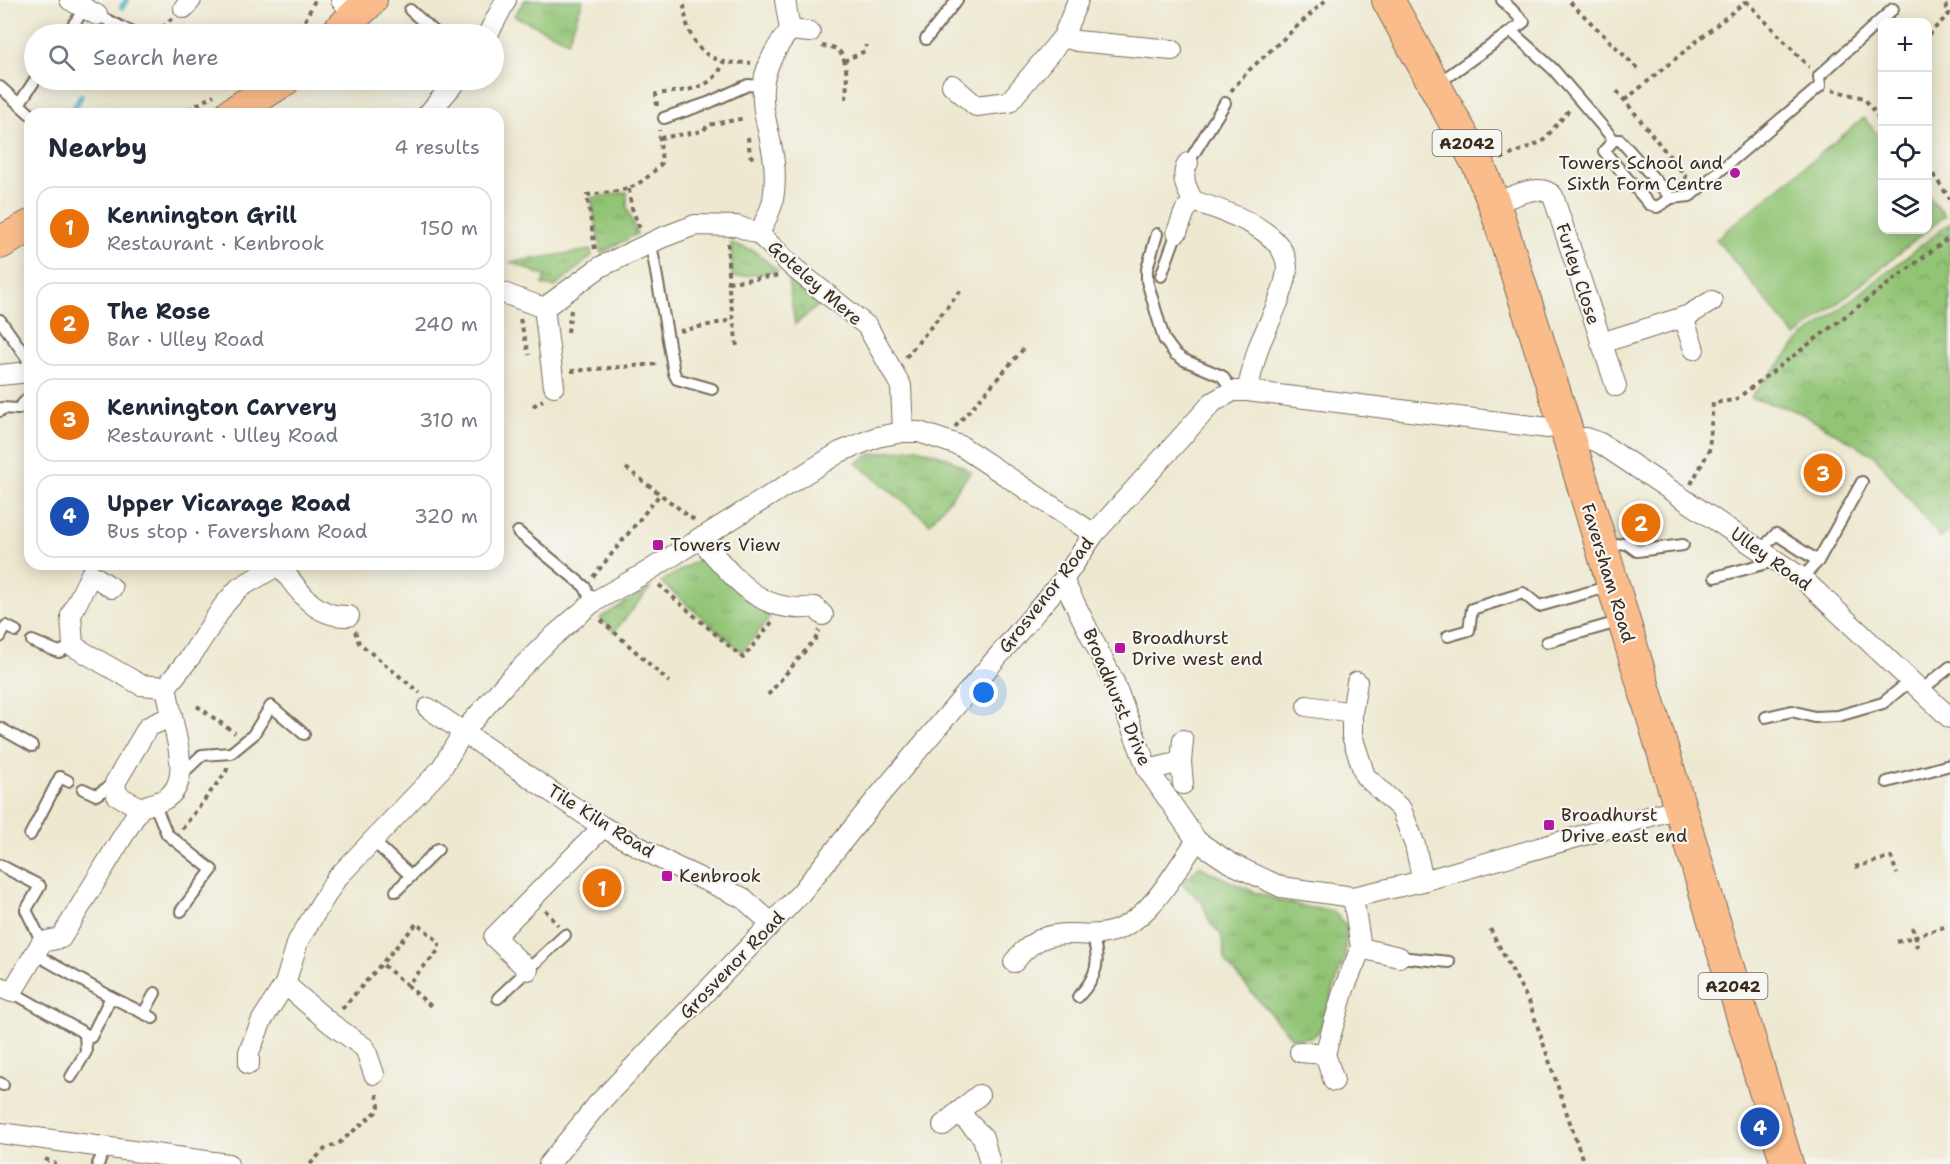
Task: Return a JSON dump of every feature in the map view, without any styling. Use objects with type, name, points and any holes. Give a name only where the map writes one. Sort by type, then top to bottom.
[{"type":"main road","name":"Faversham Road","points":[[1388,0],[1479,166],[1494,203],[1567,433],[1611,586],[1787,1164]]},
{"type":"main road","points":[[226,103],[259,90]]},
{"type":"main road","points":[[0,243],[24,229]]},
{"type":"street","points":[[493,24],[506,0]]},
{"type":"street","points":[[785,0],[790,30],[810,32]]},
{"type":"street","points":[[952,85],[976,106],[1009,102],[1063,37],[1078,0]]},
{"type":"street","name":"Goteley Mere","points":[[759,234],[773,202],[774,176],[771,137],[762,109],[762,86],[767,65],[776,47],[790,30]]},
{"type":"street","points":[[1063,37],[1077,41],[1172,50]]},
{"type":"street","points":[[433,108],[448,90]]},
{"type":"street","points":[[1188,163],[1184,185],[1193,201],[1245,219],[1263,231],[1281,249],[1285,258],[1285,276],[1258,350],[1240,391],[1548,428],[1567,433]]},
{"type":"street","name":"Furley Close","points":[[1494,203],[1539,189],[1547,190],[1553,196],[1616,386]]},
{"type":"street","points":[[1178,232],[1185,212],[1193,201]]},
{"type":"street","name":"Goteley Mere","points":[[544,309],[600,267],[695,225],[727,225],[759,234],[794,268],[867,326],[901,386],[903,432]]},
{"type":"street","points":[[504,293],[544,309],[554,386]]},
{"type":"street","name":"Furley Close","points":[[1601,343],[1683,317],[1712,301]]},
{"type":"street","points":[[1683,317],[1694,349]]},
{"type":"street","points":[[0,375],[24,373]]},
{"type":"street","name":"Grosvenor Road","points":[[549,1164],[597,1105],[800,894],[878,797],[1063,580],[1094,534],[1213,402],[1240,391]]},
{"type":"street","points":[[249,1064],[249,1052],[262,1020],[285,984],[292,955],[305,927],[336,879],[441,769],[464,731],[513,675],[588,599],[645,573],[840,452],[868,441],[903,432],[919,432],[961,446],[1094,534]]},
{"type":"street","name":"Ulley Road","points":[[1567,433],[1604,443],[1684,501],[1802,578],[1950,718]]},
{"type":"street","points":[[705,535],[741,584],[767,602],[782,608],[815,607],[823,615]]},
{"type":"street","points":[[166,687],[191,656],[231,597],[250,580],[268,570]]},
{"type":"street","points":[[284,570],[308,602],[333,617],[349,616]]},
{"type":"street","points":[[112,588],[91,574],[71,615],[73,646],[141,686],[166,687]]},
{"type":"street","name":"Broadhurst Drive","points":[[1063,580],[1114,682],[1148,770],[1197,841],[1230,863],[1281,887],[1353,897],[1423,881],[1679,808]]},
{"type":"street","points":[[1357,682],[1352,713],[1352,736],[1365,776],[1401,809],[1415,845],[1423,881]]},
{"type":"street","points":[[6,990],[39,948],[61,938],[147,805],[170,794],[181,775],[166,687]]},
{"type":"street","points":[[1307,706],[1352,713]]},
{"type":"street","points":[[428,708],[464,731]]},
{"type":"street","points":[[147,805],[117,795],[116,783],[148,727],[172,716]]},
{"type":"street","name":"Tile Kiln Road","points":[[464,731],[603,827],[674,866],[743,898],[772,924]]},
{"type":"street","points":[[1183,740],[1181,762],[1183,784]]},
{"type":"street","points":[[1148,770],[1181,762]]},
{"type":"street","points":[[528,970],[494,937],[603,827]]},
{"type":"street","points":[[1014,962],[1026,945],[1064,932],[1091,934],[1120,929],[1152,906],[1197,841]]},
{"type":"street","points":[[1334,1081],[1325,1054],[1344,989],[1361,948],[1353,897]]},
{"type":"street","points":[[1361,948],[1400,957]]},
{"type":"street","points":[[285,984],[330,1023],[365,1048],[374,1074]]},
{"type":"street","points":[[1300,1052],[1325,1054]]},
{"type":"street","points":[[943,1125],[979,1095]]},
{"type":"street","points":[[958,1112],[983,1137],[990,1164]]},
{"type":"street","points":[[0,1133],[228,1164]]},
{"type":"lane","points":[[926,39],[957,0]]},
{"type":"lane","points":[[1436,85],[1524,22],[1503,0]]},
{"type":"lane","points":[[74,24],[84,8],[115,24]]},
{"type":"lane","points":[[1669,195],[1657,207],[1649,204],[1604,151],[1614,140],[1620,140],[1669,195],[1690,196],[1819,82],[1893,9]]},
{"type":"lane","points":[[411,10],[426,24]]},
{"type":"lane","points":[[1512,32],[1553,69],[1614,140]]},
{"type":"lane","points":[[661,117],[708,103],[748,85],[762,86]]},
{"type":"lane","points":[[0,87],[24,109]]},
{"type":"lane","points":[[19,104],[28,90]]},
{"type":"lane","points":[[1188,163],[1225,103]]},
{"type":"lane","points":[[1161,276],[1178,232]]},
{"type":"lane","points":[[1157,234],[1147,269],[1147,281],[1164,339],[1174,354],[1222,376],[1240,391]]},
{"type":"lane","points":[[648,245],[677,379],[712,388]]},
{"type":"lane","points":[[0,320],[24,354]]},
{"type":"lane","points":[[0,411],[2,408],[18,409],[24,402]]},
{"type":"lane","points":[[1802,578],[1818,561],[1862,482]]},
{"type":"lane","points":[[518,532],[588,599]]},
{"type":"lane","points":[[1715,577],[1770,555],[1776,534],[1818,561]]},
{"type":"lane","points":[[1601,550],[1626,543],[1637,551],[1683,545]]},
{"type":"lane","points":[[1448,636],[1469,630],[1472,609],[1523,593],[1539,606],[1611,586]]},
{"type":"lane","points":[[1547,642],[1622,621]]},
{"type":"lane","points":[[0,637],[6,626],[16,631]]},
{"type":"lane","points":[[32,640],[59,652],[73,646]]},
{"type":"lane","points":[[1766,717],[1792,711],[1814,717],[1838,716],[1883,703],[1950,667]]},
{"type":"lane","points":[[181,775],[202,755],[231,753],[253,735],[271,706],[304,734]]},
{"type":"lane","points":[[0,728],[32,746]]},
{"type":"lane","points":[[1887,782],[1950,765]]},
{"type":"lane","points":[[30,835],[60,777],[68,781]]},
{"type":"lane","points":[[83,789],[96,795],[116,783]]},
{"type":"lane","points":[[147,805],[167,834],[212,870],[181,911]]},
{"type":"lane","points":[[373,841],[411,876]]},
{"type":"lane","points":[[396,891],[438,849]]},
{"type":"lane","points":[[0,865],[40,886],[27,910],[39,948],[111,997],[148,1016],[155,993]]},
{"type":"lane","points":[[1078,997],[1088,986],[1095,972],[1098,951],[1091,934]]},
{"type":"lane","points":[[498,998],[565,935]]},
{"type":"lane","points":[[1400,957],[1449,962]]},
{"type":"lane","points":[[6,990],[91,1037],[111,997]]},
{"type":"lane","points":[[71,1077],[86,1052],[85,1034]]},
{"type":"lane","points":[[99,1164],[107,1146]]},
{"type":"path","points":[[304,24],[315,0]]},
{"type":"path","points":[[1225,103],[1247,72],[1326,0]]},
{"type":"path","points":[[1625,100],[1746,0],[1819,82],[1864,99],[1878,117]]},
{"type":"path","points":[[1932,31],[1950,14],[1942,0]]},
{"type":"path","points":[[1570,2],[1640,70]]},
{"type":"path","points":[[684,5],[686,23],[697,46],[708,56],[724,62],[767,65]]},
{"type":"path","points":[[810,32],[824,48],[832,47],[844,62],[847,82],[846,99]]},
{"type":"path","points":[[844,62],[865,51],[866,45]]},
{"type":"path","points":[[600,267],[588,195],[629,189],[645,180],[662,163],[661,117],[656,94],[700,87],[718,76],[724,62]]},
{"type":"path","points":[[1617,91],[1686,177],[1669,195]]},
{"type":"path","points":[[1497,161],[1544,141],[1578,99]]},
{"type":"path","points":[[206,108],[226,103]]},
{"type":"path","points":[[660,138],[703,131],[708,125],[746,118]]},
{"type":"path","points":[[1932,173],[1950,199]]},
{"type":"path","points":[[629,189],[631,206],[648,245]]},
{"type":"path","points":[[727,225],[728,282],[737,346]]},
{"type":"path","points":[[1684,501],[1709,451],[1713,403],[1735,400],[1950,237]]},
{"type":"path","points":[[728,282],[782,276],[794,268]]},
{"type":"path","points":[[894,372],[963,288]]},
{"type":"path","points":[[668,333],[732,320]]},
{"type":"path","points":[[944,440],[1026,346]]},
{"type":"path","points":[[570,371],[672,363]]},
{"type":"path","points":[[626,468],[661,493],[705,535]]},
{"type":"path","points":[[661,493],[588,599],[669,682]]},
{"type":"path","points":[[645,573],[743,658],[776,618],[767,602]]},
{"type":"path","points":[[768,696],[816,638],[823,615]]},
{"type":"path","points":[[349,616],[359,643],[426,699],[428,708]]},
{"type":"path","points":[[197,706],[246,741]]},
{"type":"path","points":[[173,839],[226,772],[231,753]]},
{"type":"path","points":[[1855,867],[1891,857],[1897,874]]},
{"type":"path","points":[[533,898],[563,929],[565,935]]},
{"type":"path","points":[[330,1023],[417,923],[440,942],[439,950],[406,985]]},
{"type":"path","points":[[1912,927],[1918,945],[1914,947]]},
{"type":"path","points":[[1896,942],[1944,927]]},
{"type":"path","points":[[1490,929],[1530,1004],[1584,1164]]},
{"type":"path","points":[[382,964],[433,1008]]},
{"type":"path","points":[[310,1164],[326,1148],[339,1143],[376,1112],[379,1106]]},
{"type":"green space","points":[[525,0],[583,0],[568,41],[514,16]]},
{"type":"green space","points":[[1864,118],[1878,135],[1878,234],[1923,234],[1796,337],[1716,239]]},
{"type":"green space","points":[[627,192],[627,208],[637,234],[601,253],[591,198]]},
{"type":"green space","points":[[1932,200],[1945,216],[1932,227]]},
{"type":"green space","points":[[1950,223],[1950,530],[1941,539],[1874,455],[1797,411],[1750,398],[1799,341]]},
{"type":"green space","points":[[731,243],[754,251],[778,271],[732,278]]},
{"type":"green space","points":[[591,250],[592,256],[555,287],[543,285],[545,276],[511,262]]},
{"type":"green space","points":[[788,279],[818,306],[795,324]]},
{"type":"green space","points":[[917,448],[946,457],[971,472],[930,523],[856,463],[871,454]]},
{"type":"green space","points":[[699,559],[713,570],[717,567],[770,617],[742,652],[661,582]]},
{"type":"green space","points":[[651,587],[614,632],[600,618]]},
{"type":"green space","points":[[1199,866],[1264,895],[1297,905],[1333,911],[1346,925],[1345,956],[1319,1032],[1312,1037],[1293,1039],[1226,963],[1221,934],[1210,923],[1202,902],[1182,884]]},
{"type":"waterway","points":[[122,7],[127,0]]},
{"type":"waterway","points":[[74,108],[81,96]]},
{"type":"place","name":"Towers School and Sixth Form Centre","points":[[1735,173]]},
{"type":"place","name":"Kennington Carvery","points":[[1823,473]]},
{"type":"place","name":"The Rose","points":[[1641,523]]},
{"type":"place","name":"Towers View","points":[[658,545]]},
{"type":"place","name":"Broadhurst Drive west end","points":[[1120,648]]},
{"type":"place","name":"Broadhurst Drive east end","points":[[1549,825]]},
{"type":"place","name":"Kenbrook","points":[[667,876]]},
{"type":"place","name":"Kennington Grill","points":[[602,888]]},
{"type":"place","name":"Upper Vicarage Road","points":[[1760,1127]]}]
